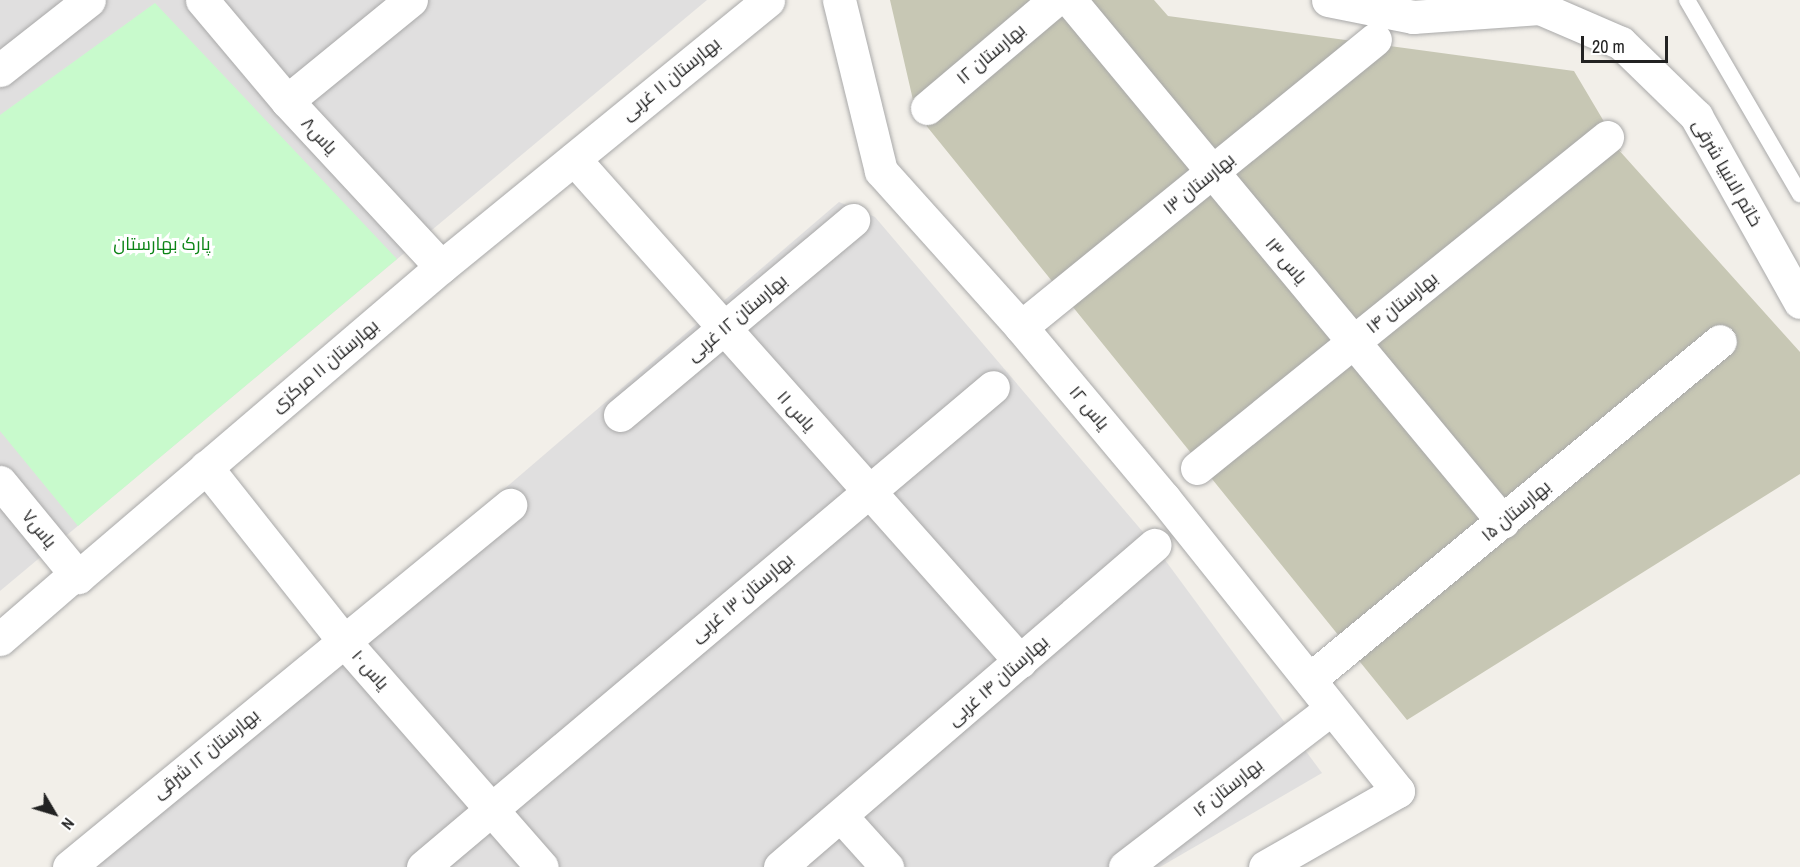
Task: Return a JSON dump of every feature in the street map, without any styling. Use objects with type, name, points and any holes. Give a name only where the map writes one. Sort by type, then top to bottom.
[{"type":"street","points":[[0,70],[89,0]]},
{"type":"street","name":"یاس۸","points":[[202,0],[287,101],[441,267]]},
{"type":"street","points":[[287,101],[411,0]]},
{"type":"street","name":"بهارستان ۱۱ غربی","points":[[574,159],[768,0]]},
{"type":"street","name":"یاس ۱۲","points":[[839,0],[881,171],[1021,327],[1310,679],[1331,709],[1398,791],[1265,867]]},
{"type":"street","name":"بهارستان ۱۲","points":[[927,108],[1056,0]]},
{"type":"street","name":"یاس ۱۳","points":[[1070,0],[1211,174],[1503,522]]},
{"type":"street","name":"خاتم الانبیا شرقی","points":[[1328,0],[1413,17],[1540,8],[1621,44],[1696,116],[1800,302]]},
{"type":"street","name":"بهارستان ۱۳","points":[[1021,327],[1375,39]]},
{"type":"street","name":"بهارستان ۱۴","points":[[1197,468],[1607,137]]},
{"type":"street","name":"بهارستان ۱۱ مرکزی","points":[[0,639],[441,267],[574,159]]},
{"type":"street","name":"یاس ۱۱","points":[[574,159],[1020,661]]},
{"type":"street","name":"بهارستان ۱۲ غربی","points":[[620,415],[853,220]]},
{"type":"street","name":"بهارستان ۱۵","points":[[1310,679],[1720,341]]},
{"type":"street","name":"بهارستان ۱۳ غربی","points":[[423,867],[993,387]]},
{"type":"street","name":"یاس ۱۰","points":[[206,467],[344,641],[542,867]]},
{"type":"street","name":"یاس۷","points":[[0,482],[76,575]]},
{"type":"street","points":[[344,641],[510,505]]},
{"type":"street","name":"بهارستان ۱۴ غربی","points":[[780,867],[1154,545]]},
{"type":"street","name":"بهارستان ۱۲ شرقی","points":[[69,867],[344,641]]},
{"type":"street","name":"بهارستان ۱۶","points":[[1125,867],[1331,709]]},
{"type":"street","points":[[841,816],[887,867]]},
{"type":"lane","points":[[1687,0],[1800,194]]},
{"type":"shaded area","points":[[0,0],[707,0],[0,591]]},
{"type":"shaded area","points":[[890,0],[1154,0],[1168,16],[1574,71],[1622,152],[1617,148],[1800,352],[1800,474],[1407,720],[916,113]]},
{"type":"shaded area","points":[[839,202],[875,217],[1154,545],[1322,773],[1160,867],[63,867]]},
{"type":"green space","name":"پارک بهارستان","points":[[155,3],[397,259],[78,526],[0,431],[0,115]]}]
